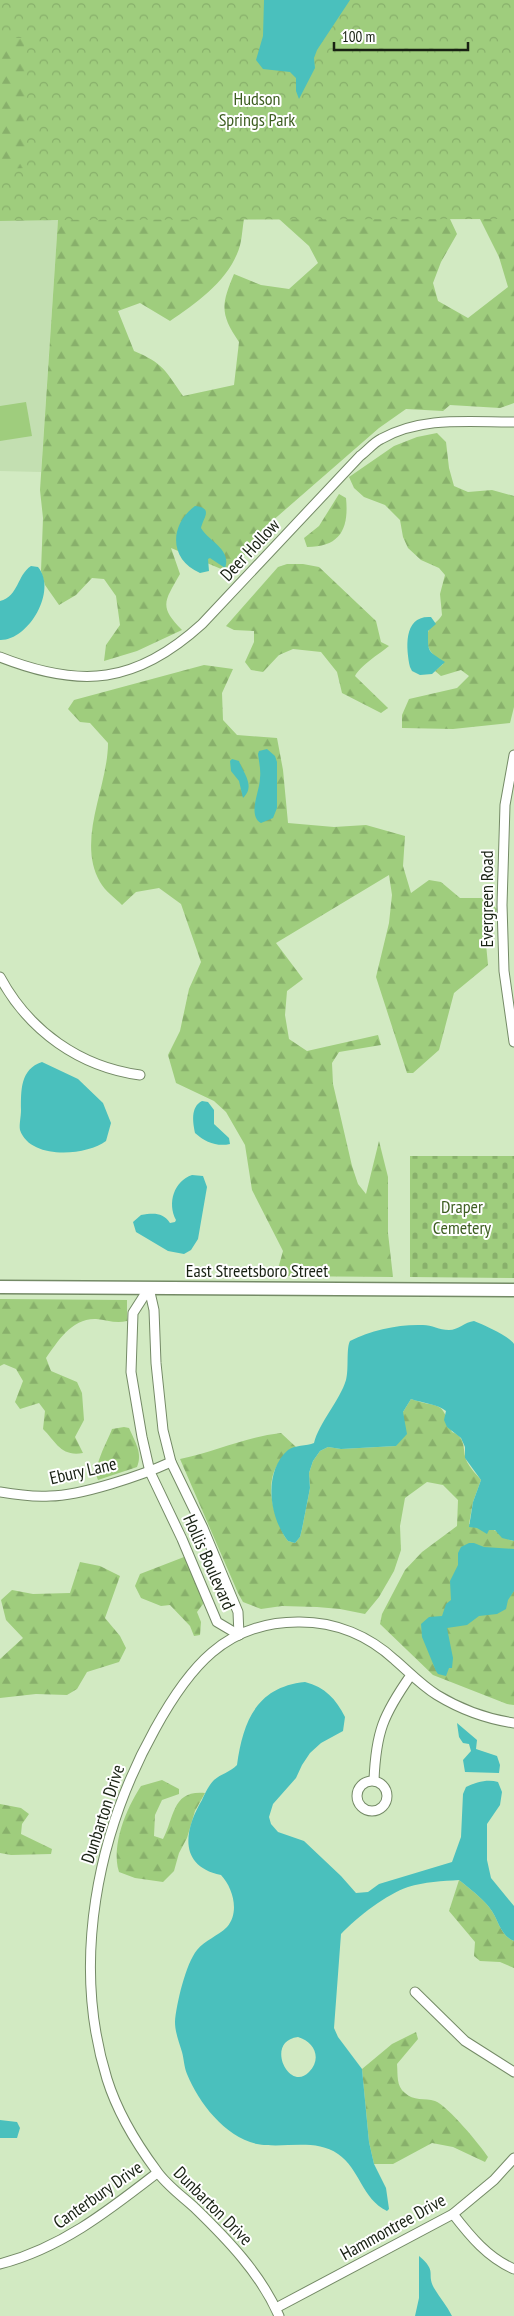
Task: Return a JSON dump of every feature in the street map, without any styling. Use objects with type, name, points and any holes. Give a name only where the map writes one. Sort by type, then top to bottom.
[{"type":"main road","name":"East Streetsboro Street","points":[[0,1287],[514,1290]]},
{"type":"street","name":"Deer Hollow","points":[[0,657],[30,669],[73,677],[107,675],[143,666],[180,645],[360,456],[380,440],[421,424],[441,422],[514,422]]},
{"type":"street","name":"Evergreen Road","points":[[514,756],[505,805],[502,905],[504,971],[514,1042]]},
{"type":"street","points":[[0,977],[19,1007],[53,1041],[70,1052],[96,1064],[112,1070],[140,1075]]},
{"type":"street","name":"Hollis Boulevard","points":[[149,1288],[154,1310],[156,1363],[163,1430],[171,1462],[203,1528],[238,1612],[239,1635]]},
{"type":"street","name":"Hollis Boulevard","points":[[149,1288],[133,1314],[132,1372],[142,1437],[150,1472],[182,1539],[217,1622],[239,1635]]},
{"type":"street","name":"Ebury Lane","points":[[0,1492],[25,1496],[63,1495],[150,1472],[171,1462]]},
{"type":"street","name":"Dunbarton Drive","points":[[277,2312],[251,2270],[224,2236],[157,2173],[116,2102],[99,2050],[91,1979],[95,1910],[108,1838],[122,1796],[141,1753],[169,1703],[190,1673],[210,1654],[239,1635],[261,1627],[286,1622],[323,1624],[346,1630],[368,1640],[384,1651],[411,1675],[438,1695],[489,1718],[514,1723]]},
{"type":"street","points":[[374,1780],[376,1749],[381,1725],[390,1706],[411,1675]]},
{"type":"street","points":[[415,1992],[465,2041],[514,2072]]},
{"type":"street","name":"Hammontree Drive","points":[[277,2312],[453,2214],[494,2180],[514,2158]]},
{"type":"street","name":"Canterbury Drive","points":[[0,2264],[56,2244],[81,2230],[157,2173]]},
{"type":"street","points":[[453,2214],[480,2246],[496,2259],[514,2269]]},
{"type":"shaded area","points":[[0,220],[58,220],[41,472],[0,471]]},
{"type":"green space","points":[[0,0],[514,0],[514,403],[500,408],[450,405],[443,411],[406,409],[379,428],[263,529],[233,571],[226,571],[171,548],[180,574],[166,603],[169,615],[182,630],[137,651],[104,661],[106,645],[120,625],[116,596],[104,579],[92,578],[76,595],[59,605],[45,585],[41,571],[43,518],[40,490],[58,220],[0,221]],"holes":[[[244,219],[279,219],[309,246],[318,263],[289,289],[261,285],[234,274],[225,302],[228,324],[239,342],[234,385],[183,396],[163,368],[151,359],[134,351],[118,311],[140,303],[170,321],[208,292],[232,265],[240,246]],[[450,219],[480,219],[499,257],[508,287],[468,318],[438,301],[433,283],[441,262],[457,234]]]},
{"type":"green space","name":"Hudson Springs Park","points":[[0,0],[514,0],[514,219],[0,220],[0,169],[26,168],[24,38],[0,38]]},
{"type":"green space","points":[[26,402],[32,436],[0,441],[0,406]]},
{"type":"green space","points":[[437,433],[446,442],[449,468],[454,486],[468,492],[492,490],[514,496],[514,707],[510,723],[453,729],[402,728],[402,715],[409,699],[457,688],[469,676],[461,670],[441,676],[435,671],[443,664],[436,658],[428,645],[427,635],[429,630],[442,615],[440,594],[445,575],[439,568],[421,560],[408,548],[403,537],[400,520],[385,505],[364,497],[354,488],[349,477],[394,446],[417,437]]},
{"type":"green space","points":[[339,494],[346,498],[347,509],[344,527],[340,534],[328,544],[307,547],[304,538],[319,526]]},
{"type":"green space","points":[[287,564],[319,567],[376,621],[381,642],[389,646],[365,664],[355,676],[388,708],[381,713],[342,693],[337,672],[321,652],[293,649],[279,655],[263,672],[251,670],[245,662],[254,642],[254,631],[234,630],[226,626],[278,567]]},
{"type":"green space","points":[[204,665],[233,669],[222,693],[223,720],[237,735],[277,738],[283,770],[288,823],[334,827],[366,825],[405,836],[403,866],[411,893],[429,880],[441,882],[460,898],[485,898],[497,909],[486,944],[488,965],[454,993],[439,1050],[413,1073],[407,1073],[376,977],[389,923],[392,895],[389,875],[276,943],[303,979],[287,991],[285,1015],[289,1039],[307,1051],[378,1035],[381,1045],[339,1052],[332,1063],[333,1084],[352,1166],[358,1184],[366,1194],[379,1141],[388,1177],[388,1233],[393,1277],[276,1276],[283,1251],[252,1190],[245,1145],[226,1112],[214,1101],[176,1083],[168,1055],[180,1031],[189,989],[201,962],[181,904],[159,888],[136,892],[122,905],[102,885],[93,866],[91,849],[92,831],[107,760],[108,743],[90,723],[80,722],[68,709],[74,700]]},
{"type":"green space","name":"Draper Cemetery","points":[[410,1156],[514,1156],[514,1278],[410,1277]]},
{"type":"green space","points":[[0,1299],[127,1300],[127,1321],[115,1322],[96,1319],[80,1322],[66,1332],[46,1358],[51,1371],[77,1382],[82,1393],[84,1420],[75,1437],[83,1453],[75,1454],[64,1451],[43,1429],[45,1411],[39,1403],[20,1409],[15,1402],[23,1381],[16,1369],[4,1364],[0,1366]]},
{"type":"green space","points":[[411,1399],[435,1405],[442,1410],[452,1432],[461,1439],[467,1462],[481,1480],[473,1502],[469,1524],[494,1530],[514,1541],[514,1705],[433,1675],[380,1624],[382,1614],[405,1570],[422,1552],[457,1526],[458,1500],[443,1485],[427,1482],[405,1498],[400,1526],[401,1550],[394,1571],[379,1597],[365,1614],[317,1607],[282,1606],[261,1609],[243,1602],[238,1593],[180,1459],[255,1438],[281,1433],[296,1447],[287,1452],[276,1468],[272,1478],[272,1498],[277,1518],[285,1537],[288,1541],[295,1543],[300,1537],[302,1529],[310,1488],[309,1473],[313,1461],[320,1451],[328,1447],[341,1449],[396,1446],[403,1412]]},
{"type":"green space","points":[[129,1428],[138,1448],[139,1462],[137,1467],[98,1480],[98,1462],[112,1429]]},
{"type":"green space","points":[[184,1557],[202,1593],[203,1604],[197,1612],[201,1622],[200,1635],[194,1636],[190,1626],[170,1605],[161,1606],[141,1598],[135,1586],[140,1574]]},
{"type":"green space","points":[[80,1562],[100,1566],[120,1576],[105,1618],[120,1636],[126,1648],[119,1662],[87,1672],[77,1689],[67,1695],[36,1694],[0,1698],[0,1659],[23,1638],[6,1620],[1,1600],[12,1590],[33,1594],[70,1593]]},
{"type":"green space","points":[[162,1780],[179,1789],[179,1794],[162,1800],[155,1815],[154,1836],[163,1839],[180,1800],[194,1793],[205,1793],[195,1811],[174,1871],[163,1882],[135,1878],[119,1872],[117,1861],[118,1839],[121,1828],[135,1795],[141,1786]]},
{"type":"green space","points":[[0,1804],[21,1808],[29,1814],[22,1824],[21,1834],[52,1849],[51,1854],[11,1855],[0,1853]]},
{"type":"green space","points":[[459,1880],[486,1903],[505,1935],[514,1941],[514,1968],[500,1962],[480,1961],[474,1956],[475,1942],[449,1911]]},
{"type":"green space","points":[[416,2032],[418,2039],[397,2064],[400,2087],[408,2096],[435,2101],[448,2110],[484,2151],[488,2157],[485,2162],[453,2147],[432,2143],[393,2164],[374,2164],[369,2142],[362,2069],[392,2044]]},
{"type":"water","points":[[264,0],[350,0],[317,50],[314,58],[315,68],[299,99],[296,91],[296,78],[290,72],[263,69],[256,60],[263,36]]},
{"type":"water","points":[[195,506],[201,507],[206,511],[201,528],[222,550],[226,561],[225,568],[210,558],[208,559],[209,571],[200,573],[182,560],[176,542],[177,532],[186,514]]},
{"type":"water","points":[[31,566],[38,567],[43,577],[42,601],[37,613],[30,624],[21,632],[10,638],[0,640],[0,601],[11,595],[26,570]]},
{"type":"water","points":[[431,617],[436,624],[428,631],[429,647],[432,653],[445,662],[432,674],[420,675],[412,671],[410,667],[408,634],[415,621]]},
{"type":"water","points":[[267,749],[275,756],[277,762],[277,808],[273,818],[261,823],[255,814],[255,802],[260,775],[258,754],[259,751]]},
{"type":"water","points":[[232,759],[239,761],[249,784],[247,793],[243,798],[239,781],[231,771],[230,761]]},
{"type":"water","points":[[42,1062],[78,1079],[103,1103],[111,1123],[106,1141],[86,1150],[59,1152],[46,1151],[26,1140],[20,1130],[23,1082],[29,1070]]},
{"type":"water","points":[[202,1101],[208,1102],[214,1110],[214,1124],[229,1138],[230,1144],[220,1145],[211,1143],[195,1133],[194,1111]]},
{"type":"water","points":[[192,1175],[203,1176],[207,1187],[198,1239],[191,1250],[184,1254],[168,1251],[136,1232],[133,1222],[141,1215],[157,1214],[167,1219],[170,1223],[175,1222],[172,1207],[174,1193],[181,1182]]},
{"type":"water","points":[[474,1321],[502,1334],[514,1344],[514,1541],[502,1538],[495,1530],[489,1530],[487,1534],[477,1528],[469,1527],[473,1502],[481,1480],[465,1458],[465,1447],[461,1438],[447,1427],[444,1420],[446,1411],[434,1405],[411,1399],[403,1412],[407,1434],[396,1446],[341,1449],[328,1447],[320,1451],[313,1461],[309,1473],[310,1488],[300,1537],[295,1543],[288,1541],[276,1520],[273,1507],[272,1482],[275,1470],[280,1459],[288,1450],[314,1443],[346,1380],[350,1341],[376,1331],[395,1327],[423,1325],[449,1330]]},
{"type":"water","points":[[469,1543],[484,1547],[514,1549],[514,1591],[508,1600],[506,1609],[497,1614],[479,1616],[467,1625],[447,1628],[453,1658],[452,1668],[449,1668],[446,1676],[438,1674],[436,1671],[422,1637],[421,1624],[429,1617],[442,1616],[446,1604],[451,1600],[450,1581],[458,1565],[458,1553],[461,1547]]},
{"type":"water","points":[[305,1682],[318,1687],[334,1699],[345,1717],[343,1731],[321,1743],[310,1753],[296,1778],[273,1804],[269,1817],[271,1824],[278,1832],[304,1841],[356,1893],[368,1892],[379,1884],[452,1862],[461,1837],[463,1794],[466,1787],[482,1782],[494,1781],[498,1782],[502,1792],[500,1805],[487,1824],[487,1860],[491,1878],[514,1906],[514,1941],[505,1935],[486,1903],[459,1880],[420,1884],[400,1890],[355,1920],[341,1934],[334,2028],[338,2037],[362,2069],[369,2142],[374,2164],[386,2188],[389,2209],[387,2211],[379,2206],[366,2192],[345,2160],[329,2149],[309,2145],[257,2144],[234,2134],[224,2126],[206,2107],[192,2085],[186,2071],[176,2030],[176,2015],[189,1964],[200,1947],[227,1927],[231,1921],[234,1907],[232,1893],[221,1875],[197,1864],[191,1855],[189,1835],[191,1823],[212,1782],[237,1765],[243,1735],[255,1709],[275,1691],[288,1685]],"holes":[[[298,2037],[304,2039],[315,2052],[315,2062],[309,2072],[301,2077],[294,2076],[283,2064],[281,2055],[283,2047],[288,2041]]]},
{"type":"water","points":[[457,1723],[477,1740],[476,1749],[497,1756],[500,1765],[499,1773],[465,1772],[463,1760],[471,1751],[469,1744],[463,1743],[459,1737]]},
{"type":"water","points":[[0,2120],[17,2122],[20,2128],[17,2138],[0,2138]]},
{"type":"water","points":[[419,2256],[430,2269],[434,2288],[452,2316],[415,2316],[419,2298]]}]
